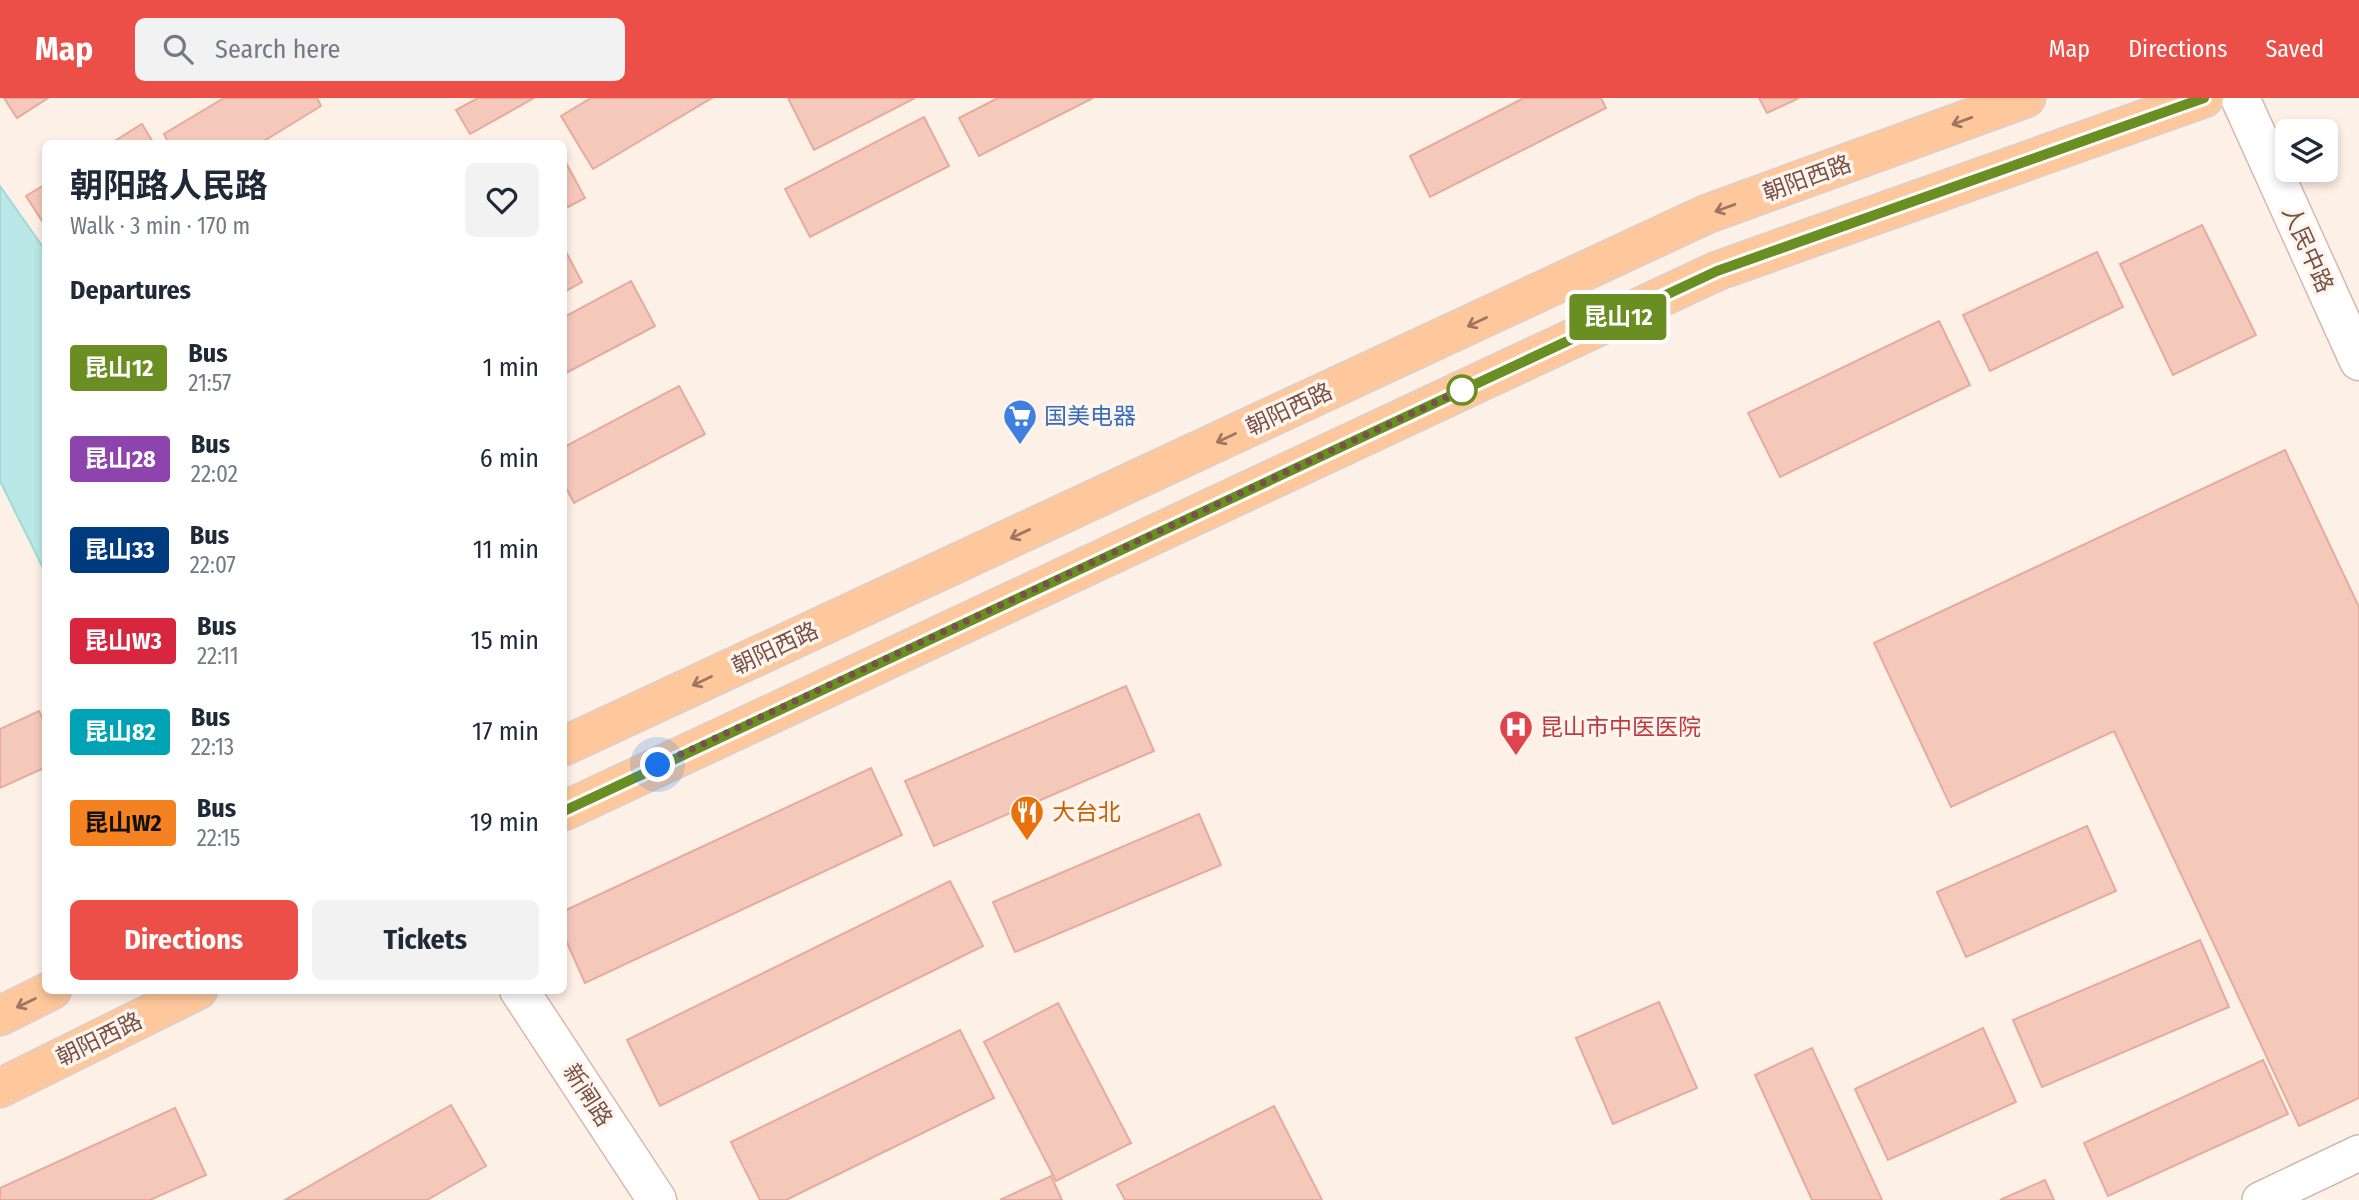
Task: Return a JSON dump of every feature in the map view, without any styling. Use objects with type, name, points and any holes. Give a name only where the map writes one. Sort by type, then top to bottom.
[{"type":"main road","name":"朝阳西路","points":[[567,745],[1707,214],[2026,98]]},
{"type":"main road","points":[[567,810],[1717,271],[2204,98]]},
{"type":"main road","points":[[0,1016],[44,994]]},
{"type":"main road","name":"朝阳西路","points":[[0,1088],[190,994]]},
{"type":"street","name":"人民中路","points":[[2240,98],[2359,361]]},
{"type":"street","name":"新闸路","points":[[522,994],[657,1200]]},
{"type":"street","points":[[2260,1200],[2359,1153]]},
{"type":"water","points":[[0,186],[42,246],[42,566],[0,481]]},
{"type":"building","points":[[4,98],[48,98],[17,118]]},
{"type":"building","points":[[224,98],[317,98],[321,106],[266,140],[167,140],[164,134]]},
{"type":"building","points":[[478,98],[534,98],[470,134],[456,110]]},
{"type":"building","points":[[591,98],[712,98],[593,169],[561,116]]},
{"type":"building","points":[[788,98],[915,98],[814,150]]},
{"type":"building","points":[[998,98],[1093,98],[979,156],[959,118]]},
{"type":"building","points":[[1524,98],[1601,98],[1606,108],[1430,197],[1410,156]]},
{"type":"building","points":[[1759,98],[1799,98],[1767,113]]},
{"type":"building","points":[[924,117],[949,166],[810,237],[785,189]]},
{"type":"building","points":[[142,124],[152,140],[116,140]]},
{"type":"building","points":[[567,165],[585,198],[567,207]]},
{"type":"building","points":[[42,186],[42,221],[26,196]]},
{"type":"building","points":[[2202,225],[2256,335],[2173,375],[2120,264]]},
{"type":"building","points":[[2097,252],[2123,307],[1990,371],[1963,315]]},
{"type":"building","points":[[567,254],[582,282],[567,290]]},
{"type":"building","points":[[631,281],[655,326],[567,372],[567,315]]},
{"type":"building","points":[[1939,321],[1970,385],[1780,477],[1748,413]]},
{"type":"building","points":[[679,386],[705,434],[574,503],[567,490],[567,445]]},
{"type":"building","points":[[2285,450],[2359,607],[2359,1098],[2299,1126],[2114,731],[1951,807],[1874,643]]},
{"type":"building","points":[[1126,686],[1154,751],[934,846],[905,781]]},
{"type":"building","points":[[39,711],[42,717],[42,769],[0,788],[0,729]]},
{"type":"building","points":[[871,768],[902,835],[585,983],[567,943],[567,910]]},
{"type":"building","points":[[1199,814],[1221,865],[1015,952],[993,902]]},
{"type":"building","points":[[2087,826],[2116,891],[1966,957],[1937,892]]},
{"type":"building","points":[[950,881],[983,946],[660,1106],[627,1040]]},
{"type":"building","points":[[2200,940],[2229,1007],[2042,1087],[2013,1020]]},
{"type":"building","points":[[1659,1002],[1697,1088],[1613,1124],[1576,1038]]},
{"type":"building","points":[[1058,1003],[1131,1143],[1056,1181],[984,1042]]},
{"type":"building","points":[[1983,1028],[2016,1102],[1888,1160],[1855,1089]]},
{"type":"building","points":[[960,1030],[994,1098],[786,1200],[760,1200],[731,1142]]},
{"type":"building","points":[[1812,1048],[1882,1200],[1812,1200],[1755,1075]]},
{"type":"building","points":[[2263,1060],[2288,1114],[2108,1196],[2084,1143]]},
{"type":"building","points":[[451,1105],[486,1166],[427,1200],[285,1200]]},
{"type":"building","points":[[1274,1106],[1322,1200],[1125,1200],[1117,1185]]},
{"type":"building","points":[[175,1108],[206,1175],[150,1200],[0,1200],[0,1188]]},
{"type":"building","points":[[1051,1176],[1062,1200],[1000,1200]]},
{"type":"building","points":[[2045,1180],[2054,1200],[2000,1200]]},
{"type":"bus line","name":"昆山12","points":[[567,809],[633,776],[1717,271],[2204,98]]},
{"type":"place","name":"国美电器","points":[[1020,446]]},
{"type":"place","name":"昆山市中医医院","points":[[1516,757]]},
{"type":"place","name":"大台北","points":[[1027,842]]},
{"type":"route","points":[[658,765],[1462,390]]}]
